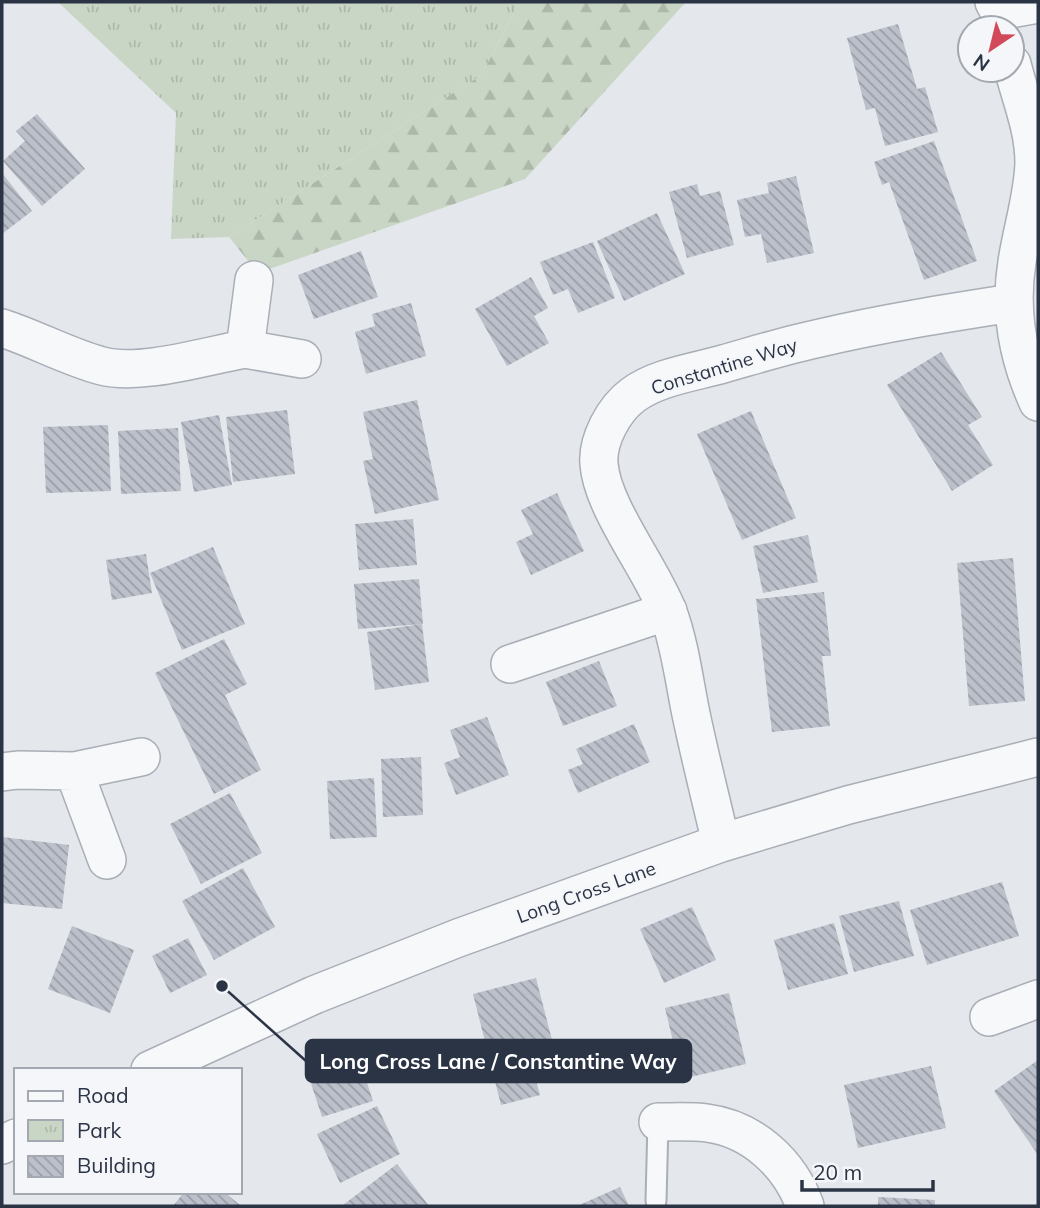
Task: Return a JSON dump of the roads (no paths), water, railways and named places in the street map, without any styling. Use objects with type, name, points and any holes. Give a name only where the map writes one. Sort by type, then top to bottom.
[{"type":"street","points":[[999,14],[1038,4]]},
{"type":"street","points":[[1018,84],[1028,118],[1034,162],[1012,303],[1023,364],[1038,402]]},
{"type":"street","points":[[245,349],[254,280]]},
{"type":"street","name":"Constantine Way","points":[[722,843],[691,712],[684,668],[667,611],[654,580],[611,502],[602,480],[599,462],[605,434],[622,405],[634,394],[665,381],[818,338],[921,316],[1012,303]]},
{"type":"street","points":[[2,328],[104,366],[157,366],[245,349],[302,359]]},
{"type":"street","points":[[510,664],[667,611]]},
{"type":"street","points":[[2,772],[74,771],[141,757]]},
{"type":"street","name":"Long Cross Lane","points":[[154,1068],[313,995],[471,934],[722,843],[848,804],[1038,757]]},
{"type":"street","points":[[74,771],[107,860]]},
{"type":"street","points":[[989,1017],[1038,999]]},
{"type":"street","points":[[658,1122],[707,1123],[755,1141],[768,1150],[788,1173],[805,1206]]},
{"type":"lane","points":[[656,1201],[658,1122]]},
{"type":"place","name":"Long Cross Lane / Constantine Way","points":[[222,986]]}]
